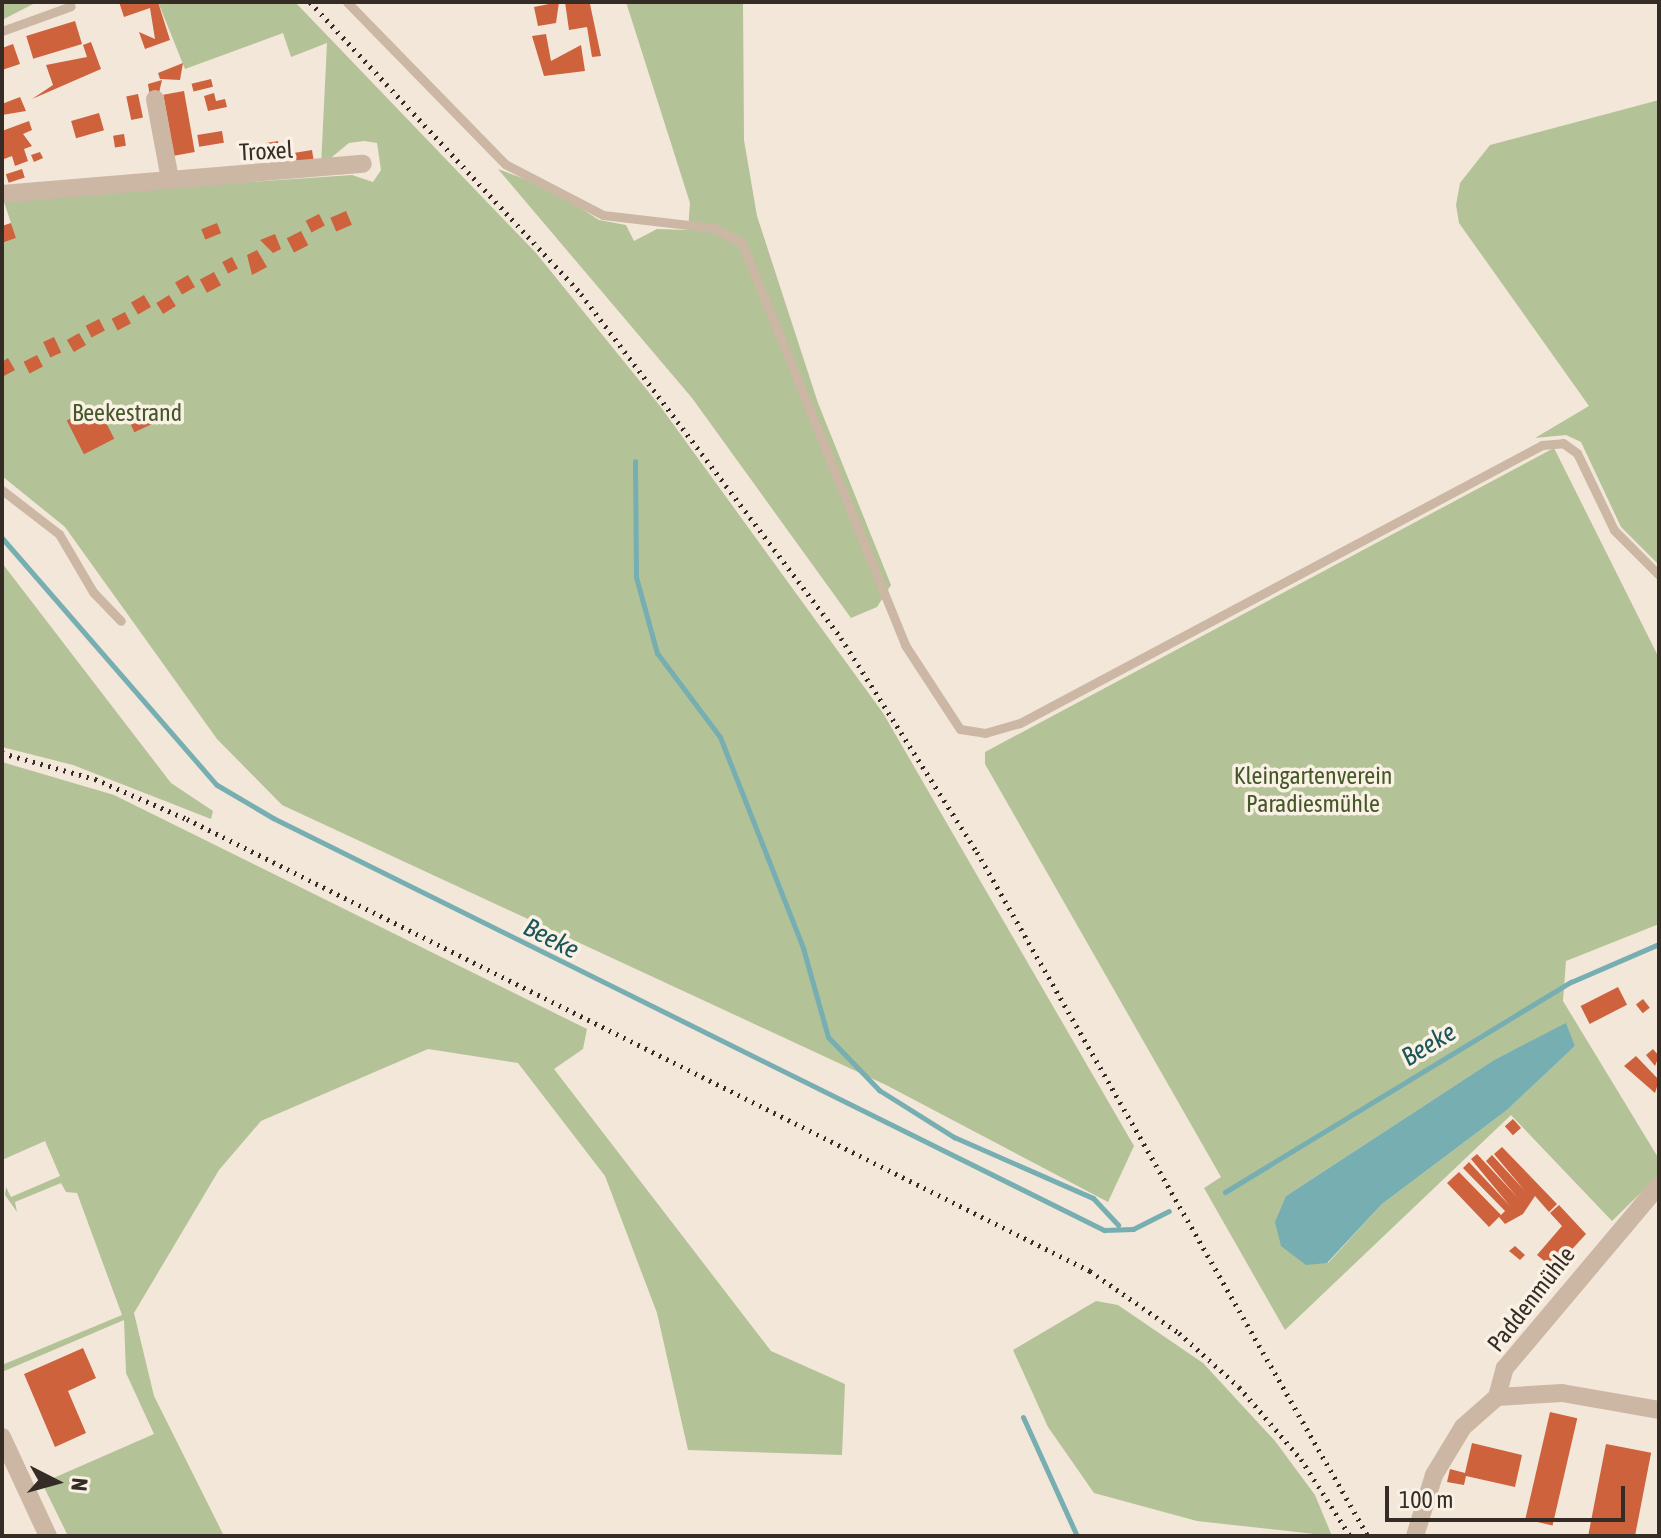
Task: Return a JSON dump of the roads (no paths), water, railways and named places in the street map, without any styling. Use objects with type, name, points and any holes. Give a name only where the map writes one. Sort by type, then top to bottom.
[{"type":"street","points":[[155,99],[170,179]]},
{"type":"street","name":"Troxel","points":[[2,194],[363,164]]},
{"type":"street","name":"Paddenmühle","points":[[1415,1536],[1440,1463],[1471,1418],[1497,1397],[1505,1368],[1659,1185]]},
{"type":"street","points":[[1497,1397],[1562,1393],[1659,1410]]},
{"type":"street","points":[[3,1443],[48,1536]]},
{"type":"lane","points":[[347,2],[505,164],[603,215],[714,228],[742,243],[905,645],[960,729],[985,733],[1020,723],[1542,445],[1563,443],[1577,453],[1614,530],[1659,575]]},
{"type":"lane","points":[[2,31],[71,6]]},
{"type":"lane","points":[[2,490],[59,534],[121,621]]},
{"type":"water","points":[[1566,1023],[1575,1046],[1507,1110],[1382,1204],[1327,1263],[1306,1265],[1281,1246],[1275,1222],[1286,1196],[1494,1060]]},
{"type":"waterway","points":[[635,461],[636,577],[657,653],[720,737],[803,948],[828,1037],[879,1090],[954,1137],[1093,1198],[1118,1225]]},
{"type":"waterway","name":"Beeke","points":[[2,538],[217,785],[273,818],[1104,1230],[1133,1229],[1169,1211]]},
{"type":"waterway","name":"Beeke","points":[[1225,1192],[1571,982],[1659,944]]},
{"type":"waterway","points":[[1023,1417],[1077,1536]]},
{"type":"railway","points":[[310,2],[581,294],[841,638],[977,852],[1368,1536]]},
{"type":"railway","points":[[2,753],[95,779],[187,819],[1090,1271],[1179,1333],[1239,1387],[1301,1459],[1350,1536]]},
{"type":"park label","name":"Beekestrand","points":[[127,413]]},
{"type":"park label","name":"Kleingartenverein Paradiesmühle","points":[[1313,790]]}]
